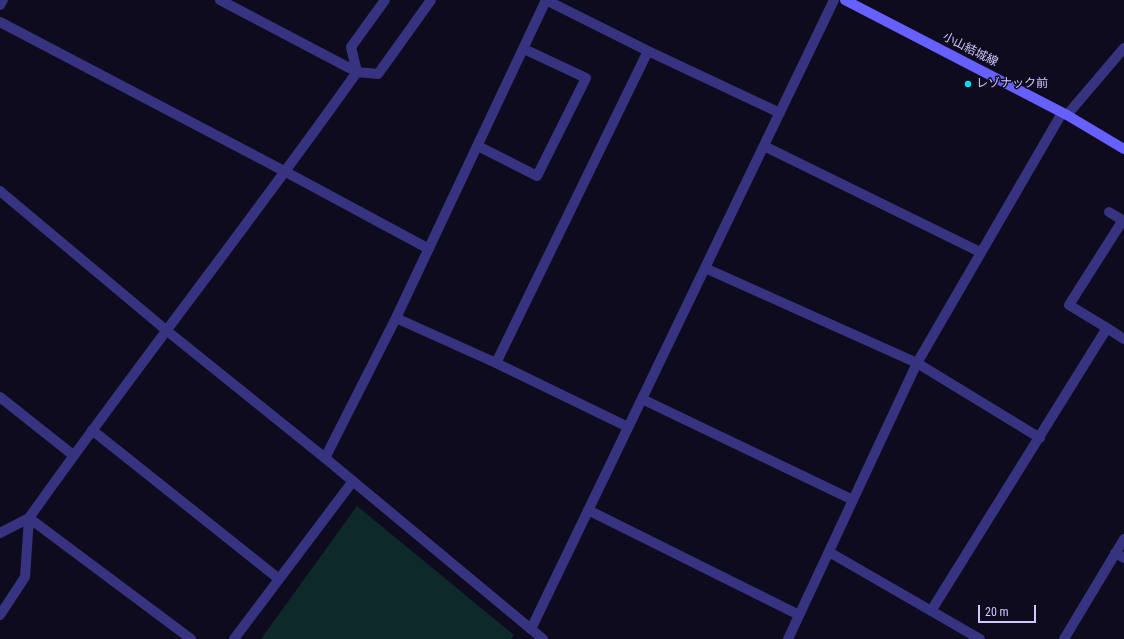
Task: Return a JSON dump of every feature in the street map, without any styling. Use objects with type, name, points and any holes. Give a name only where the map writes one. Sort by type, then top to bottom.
[{"type":"main road","name":"小山結城線","points":[[845,0],[1065,114],[1124,149]]},
{"type":"street","points":[[0,5],[2,0]]},
{"type":"street","points":[[220,0],[357,72],[378,74],[431,0]]},
{"type":"street","points":[[0,533],[29,518],[73,455],[286,172],[357,72],[351,47],[385,0]]},
{"type":"street","points":[[325,458],[396,318],[546,0],[648,51],[780,113]]},
{"type":"street","points":[[530,629],[834,0]]},
{"type":"street","points":[[0,22],[429,249]]},
{"type":"street","points":[[788,639],[917,363],[980,252],[1065,114],[1124,48]]},
{"type":"street","points":[[478,146],[537,176],[586,78],[524,49]]},
{"type":"street","points":[[496,363],[648,51]]},
{"type":"street","points":[[764,146],[980,252]]},
{"type":"street","points":[[0,191],[166,330],[325,458],[543,639]]},
{"type":"street","points":[[1109,212],[1123,221],[1069,305],[1124,338]]},
{"type":"street","points":[[705,268],[917,363],[1040,438]]},
{"type":"street","points":[[396,318],[496,363],[628,427]]},
{"type":"street","points":[[931,611],[1107,328]]},
{"type":"street","points":[[0,397],[73,455]]},
{"type":"street","points":[[642,399],[853,500]]},
{"type":"street","points":[[92,430],[279,579]]},
{"type":"street","points":[[234,639],[353,481]]},
{"type":"street","points":[[588,510],[799,615]]},
{"type":"street","points":[[0,615],[25,577],[29,518]]},
{"type":"street","points":[[29,518],[191,639]]},
{"type":"street","points":[[1064,639],[1120,556],[1124,539]]},
{"type":"street","points":[[829,552],[980,639]]},
{"type":"green space","points":[[357,506],[514,635],[511,639],[261,639]]},
{"type":"place","name":"レゾナック前","points":[[968,84]]}]
